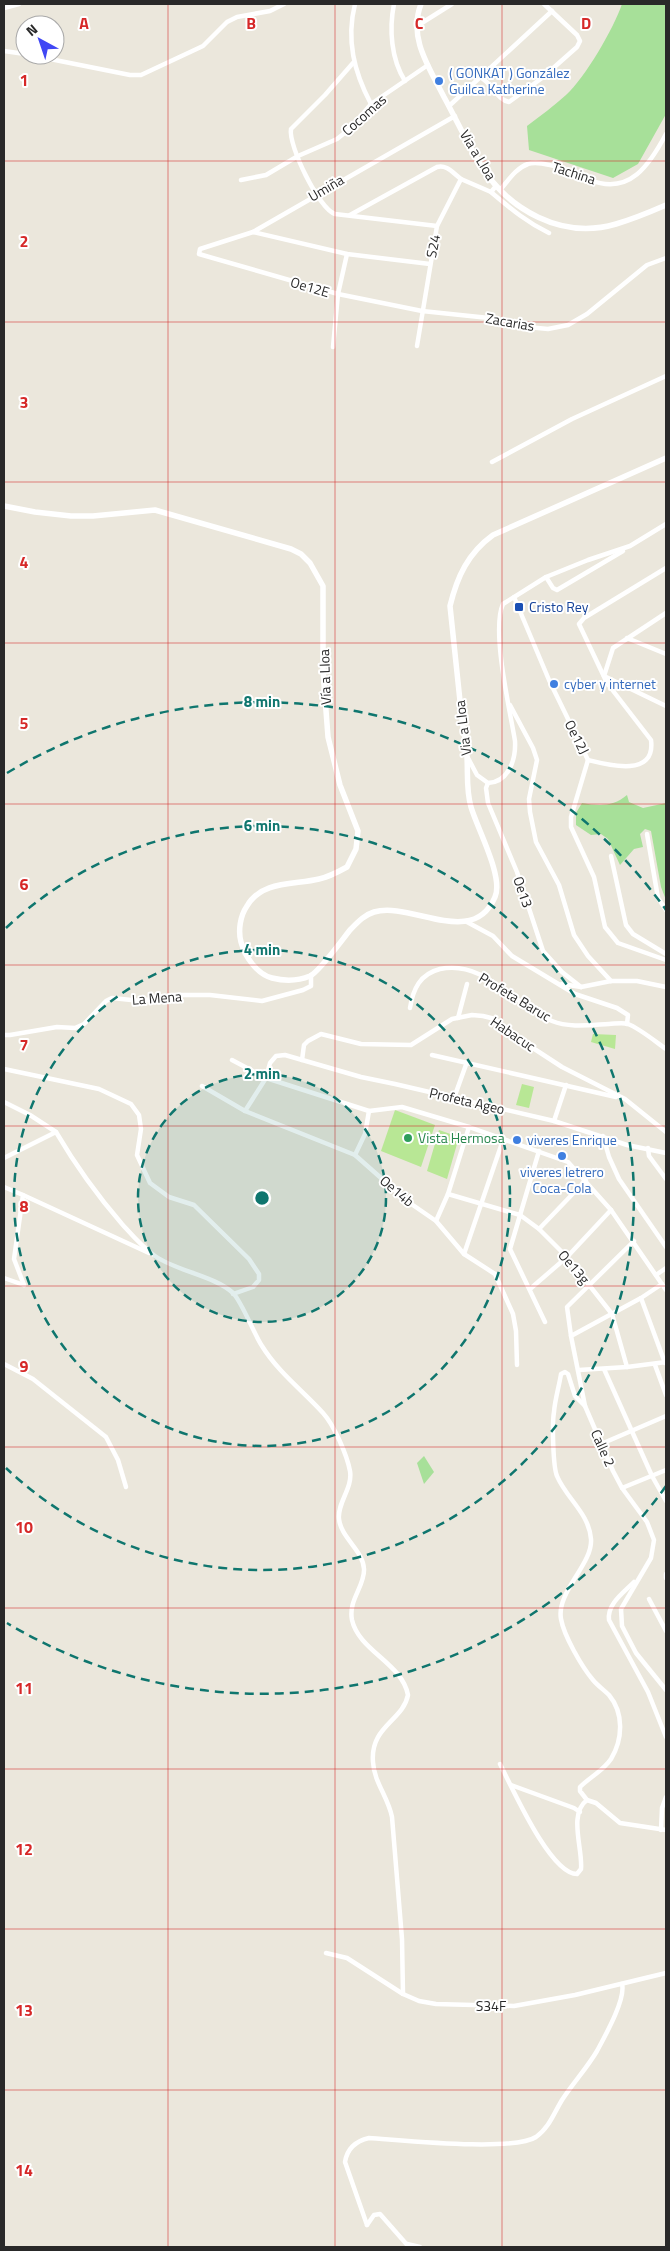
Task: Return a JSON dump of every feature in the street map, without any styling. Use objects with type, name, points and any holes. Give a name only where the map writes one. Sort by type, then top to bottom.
[{"type":"street","points":[[4,8],[19,4]]},
{"type":"street","points":[[65,62],[130,75],[141,75],[203,46],[227,22],[237,17],[270,11],[284,4]]},
{"type":"street","points":[[355,4],[351,39],[353,63],[371,104]]},
{"type":"street","points":[[394,4],[391,34],[397,64],[405,81]]},
{"type":"street","points":[[416,26],[421,4]]},
{"type":"street","points":[[416,26],[452,4]]},
{"type":"street","points":[[480,77],[490,83],[504,101],[509,102],[542,78],[577,47],[580,41],[577,35],[544,4]]},
{"type":"street","points":[[449,106],[552,11]]},
{"type":"street","name":"Via a Lloa","points":[[416,26],[418,42],[428,65],[480,164],[498,188],[516,205],[530,214],[549,222],[580,228],[616,224],[666,205]]},
{"type":"street","points":[[353,63],[325,96],[296,124],[290,134],[316,194],[330,212],[437,226]]},
{"type":"street","name":"Cocomas","points":[[241,180],[266,174],[344,133],[371,104],[428,65]]},
{"type":"street","name":"Umiña","points":[[200,255],[198,252],[200,249],[253,232],[316,194],[455,116]]},
{"type":"street","name":"Tachina","points":[[491,192],[517,170],[527,164],[538,162],[570,170],[591,180],[612,185],[626,181],[648,165],[666,134]]},
{"type":"street","points":[[350,215],[442,166],[461,178],[491,192],[528,223],[549,233]]},
{"type":"street","name":"S24","points":[[417,346],[437,226],[461,178]]},
{"type":"street","points":[[253,232],[347,254],[430,264]]},
{"type":"street","points":[[333,347],[338,294],[347,254]]},
{"type":"street","name":"Oe12E","points":[[200,255],[338,294],[422,311]]},
{"type":"street","name":"Zacarias","points":[[422,311],[489,318],[526,327],[548,328],[568,325],[587,314],[647,265],[666,258]]},
{"type":"street","points":[[492,462],[572,419],[666,376]]},
{"type":"street","name":"Via a Lloa","points":[[466,922],[487,909],[498,890],[496,877],[468,798],[467,757],[450,606],[456,584],[468,560],[484,541],[493,535],[666,458]]},
{"type":"street","name":"Vía a Lloa","points":[[4,506],[71,516],[93,516],[155,510],[291,548],[305,558],[319,575],[324,590],[324,671],[328,737],[340,784],[358,831],[358,841],[347,867],[334,874],[319,879],[279,884],[264,890],[247,904],[240,928],[242,946],[256,969],[267,977],[282,981],[311,976]]},
{"type":"street","points":[[546,577],[553,588],[557,590],[666,524]]},
{"type":"street","points":[[467,757],[477,775],[488,783],[498,781],[504,777],[516,755],[500,652],[500,610],[507,601],[546,577],[630,546]]},
{"type":"street","points":[[666,568],[584,618],[579,624],[604,676],[666,706]]},
{"type":"street","name":"Oe12J","points":[[514,596],[549,680],[588,760],[618,767],[632,766],[645,759],[651,744],[647,733],[620,703],[604,676]]},
{"type":"street","points":[[604,676],[611,652],[617,644],[666,613]]},
{"type":"street","points":[[627,638],[666,654]]},
{"type":"street","points":[[508,702],[533,748],[537,760],[529,799],[536,842],[559,885],[574,935],[588,956],[611,981]]},
{"type":"street","points":[[588,760],[571,817],[571,827],[594,877],[605,927],[618,943],[666,960]]},
{"type":"street","name":"Oe13","points":[[488,783],[486,788],[488,803],[517,872],[543,951],[562,972],[581,987]]},
{"type":"street","points":[[647,834],[658,898],[666,910]]},
{"type":"street","points":[[611,856],[626,925],[633,934],[666,954]]},
{"type":"street","points":[[311,976],[360,920],[372,912],[392,909],[449,922],[466,922],[493,936],[512,956],[575,994],[617,1008],[628,1015],[627,1024],[666,1049]]},
{"type":"street","name":"Profeta Baruc","points":[[410,1008],[413,991],[421,980],[431,972],[450,967],[468,970],[488,979],[519,1002],[552,1021],[577,1025],[627,1024]]},
{"type":"street","name":"La Mena","points":[[4,1035],[56,1027],[75,1028],[84,1024],[106,1001],[112,998],[141,1001],[174,995],[210,995],[262,1001],[303,990],[310,986],[311,976]]},
{"type":"street","points":[[558,984],[581,987],[611,981],[637,981],[666,987]]},
{"type":"street","points":[[458,1018],[467,984]]},
{"type":"street","name":"Habacuc","points":[[302,1060],[304,1045],[321,1034],[361,1044],[411,1045],[452,1019],[472,1015],[495,1018],[516,1036],[562,1067],[625,1100],[666,1132]]},
{"type":"street","name":"Profeta Ageo","points":[[266,1078],[270,1063],[280,1055],[361,1077],[554,1121],[627,1145],[666,1153]]},
{"type":"street","points":[[432,1055],[625,1100]]},
{"type":"street","points":[[232,1060],[266,1078],[368,1111],[402,1107],[468,1127],[568,1162],[611,1210],[666,1290]]},
{"type":"street","points":[[454,1098],[466,1062]]},
{"type":"street","points":[[4,1069],[99,1089],[131,1104],[139,1115],[141,1129],[137,1155],[150,1183],[169,1197],[194,1205],[249,1259],[259,1274],[259,1280],[252,1287],[233,1294]]},
{"type":"street","points":[[245,1111],[266,1078]]},
{"type":"street","points":[[554,1121],[566,1085]]},
{"type":"street","name":"Oe14b","points":[[202,1086],[245,1111],[355,1154],[407,1201],[436,1222],[464,1254],[495,1274],[513,1314],[516,1331],[517,1365]]},
{"type":"street","points":[[4,1102],[56,1132],[84,1178],[100,1199],[140,1244],[155,1256]]},
{"type":"street","points":[[355,1154],[365,1134],[368,1111]]},
{"type":"street","points":[[436,1222],[448,1194],[468,1127]]},
{"type":"street","points":[[4,1158],[56,1132]]},
{"type":"street","points":[[603,1136],[609,1157],[619,1179],[666,1247]]},
{"type":"street","points":[[464,1254],[503,1140]]},
{"type":"street","points":[[648,1148],[649,1156],[666,1179]]},
{"type":"street","points":[[539,1151],[510,1249],[545,1322]]},
{"type":"street","points":[[539,1229],[586,1180]]},
{"type":"street","points":[[4,1186],[170,1264],[208,1279],[233,1294],[262,1347],[288,1378],[325,1415],[339,1440],[350,1472],[339,1519],[346,1535],[361,1558],[364,1571],[352,1606],[352,1621],[364,1640],[392,1669],[407,1690],[405,1704],[376,1739],[373,1747],[376,1779],[390,1807],[395,1843],[402,1939],[403,1994]]},
{"type":"street","name":"Oe13g","points":[[448,1194],[520,1215],[539,1229],[567,1257],[612,1314],[627,1368]]},
{"type":"street","points":[[4,1278],[24,1285],[14,1258],[22,1195]]},
{"type":"street","points":[[530,1289],[567,1257],[611,1210]]},
{"type":"street","points":[[591,1286],[634,1241]]},
{"type":"street","points":[[656,1275],[666,1268]]},
{"type":"street","points":[[571,1336],[641,1298],[662,1284]]},
{"type":"street","name":"Calle 2","points":[[591,1286],[567,1307],[571,1336],[585,1406],[622,1488],[647,1522],[654,1540],[651,1558],[639,1577]]},
{"type":"street","points":[[579,1370],[627,1368],[666,1362],[641,1298]]},
{"type":"street","points":[[4,1364],[33,1379],[106,1437],[118,1460],[126,1487]]},
{"type":"street","points":[[655,1365],[666,1395]]},
{"type":"street","points":[[604,1369],[652,1476],[666,1502]]},
{"type":"street","points":[[585,1406],[574,1396],[568,1374],[565,1372],[561,1374],[553,1412],[555,1471],[586,1521],[591,1539],[589,1552],[566,1594],[561,1619],[588,1674],[609,1696],[618,1708],[620,1716],[619,1737],[611,1759],[604,1768],[580,1787],[580,1791],[587,1800],[596,1803],[620,1824],[664,1830],[662,1808],[666,1797]]},
{"type":"street","points":[[601,1444],[666,1416]]},
{"type":"street","points":[[622,1488],[666,1470]]},
{"type":"street","points":[[639,1577],[621,1609],[622,1626],[636,1652],[666,1690]]},
{"type":"street","points":[[639,1577],[613,1603],[609,1617],[611,1625],[648,1692],[666,1737]]},
{"type":"street","points":[[649,1600],[666,1631]]},
{"type":"street","points":[[500,1764],[547,1851],[559,1866],[570,1873],[576,1874],[581,1869],[581,1848],[577,1821],[582,1804],[587,1800]]},
{"type":"street","points":[[510,1785],[574,1808],[580,1812]]},
{"type":"street","name":"S34F","points":[[326,1953],[347,1958],[403,1994],[419,2001],[436,2004],[514,2006],[666,1974]]},
{"type":"street","points":[[420,2247],[407,2245],[380,2214],[374,2215],[367,2225],[345,2162],[350,2149],[358,2142],[369,2138],[490,2143],[521,2142],[535,2138],[548,2124],[598,2049],[622,1996],[622,1984]]},
{"type":"green space","points":[[622,4],[666,4],[666,114],[638,164],[613,178],[529,150],[527,126],[566,95],[582,77],[606,39]]},
{"type":"green space","points":[[627,795],[629,802],[643,808],[666,803],[666,900],[661,887],[651,831],[645,829],[640,834],[643,847],[634,849],[620,865],[608,839],[601,834],[591,835],[576,825],[576,813],[582,803],[606,805],[616,802]]},
{"type":"green space","points":[[593,1034],[616,1035],[615,1049],[591,1042]]},
{"type":"green space","points":[[522,1084],[534,1087],[529,1108],[516,1105]]},
{"type":"green space","name":"Vista Hermosa","points":[[395,1110],[435,1125],[421,1167],[381,1151]]},
{"type":"green space","points":[[439,1130],[459,1137],[447,1179],[427,1171]]},
{"type":"green space","points":[[424,1456],[434,1472],[424,1484],[417,1463]]},
{"type":"place","name":"( GONKAT ) González Guilca Katherine","points":[[439,81]]},
{"type":"place","name":"Cristo Rey","points":[[519,607]]},
{"type":"place","name":"cyber y internet","points":[[554,684]]},
{"type":"place","name":"Vista Hermosa","points":[[408,1138]]},
{"type":"place","name":"viveres Enrique","points":[[517,1140]]},
{"type":"place","name":"viveres letrero Coca-Cola","points":[[562,1156]]}]
